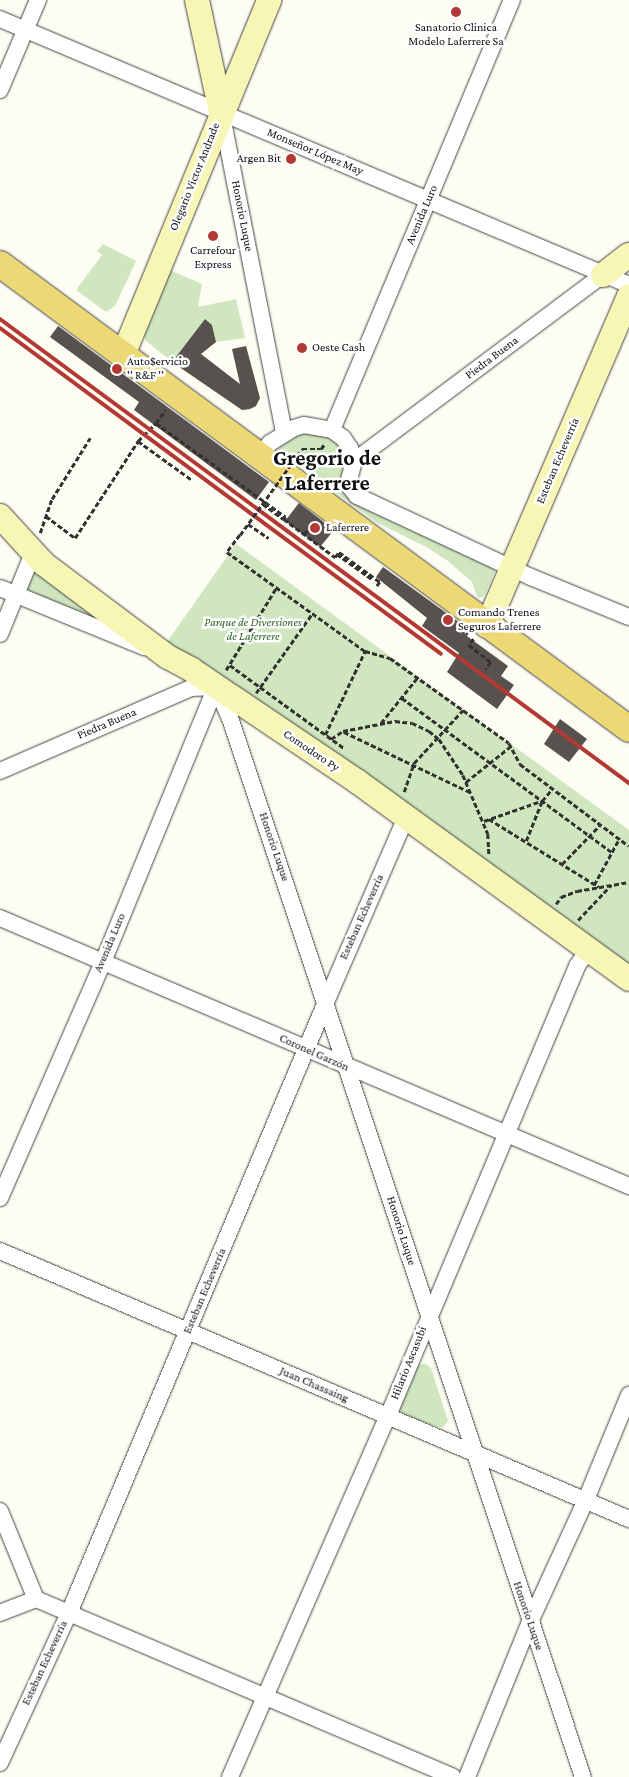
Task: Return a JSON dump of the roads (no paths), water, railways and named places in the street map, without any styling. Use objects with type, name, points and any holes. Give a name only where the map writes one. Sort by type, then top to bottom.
[{"type":"main road","points":[[0,264],[629,729]]},
{"type":"street","points":[[0,90],[38,0]]},
{"type":"street","name":"Honorio Luque","points":[[197,0],[284,432]]},
{"type":"street","name":"Olegario Victor Andrade","points":[[123,355],[221,112],[269,0]]},
{"type":"street","name":"Avenida Luro","points":[[332,430],[512,0]]},
{"type":"street","name":"Monseñor López May","points":[[0,18],[629,286]]},
{"type":"street","name":"Piedra Buena","points":[[354,461],[629,255]]},
{"type":"street","name":"Esteban Echeverría","points":[[487,625],[629,296]]},
{"type":"street","points":[[260,456],[270,443],[284,432],[304,424],[332,430],[343,438],[350,448],[354,461],[349,480],[352,492],[357,496],[511,568],[629,617]]},
{"type":"street","name":"Comodoro Py","points":[[0,516],[33,554],[168,656],[247,706],[406,817],[629,979]]},
{"type":"street","points":[[0,634],[33,554]]},
{"type":"street","points":[[0,588],[168,656]]},
{"type":"street","name":"Honorio Luque","points":[[216,687],[230,718],[326,1002],[473,1451],[583,1777]]},
{"type":"street","name":"Avenida Luro","points":[[0,1198],[102,962],[216,687]]},
{"type":"street","name":"Piedra Buena","points":[[0,771],[190,688],[216,687]]},
{"type":"street","name":"Esteban Echeverría","points":[[0,1762],[68,1613],[406,817]]},
{"type":"street","name":"Coronel Garzón","points":[[0,918],[629,1186]]},
{"type":"street","name":"Hilario Ascasubi","points":[[230,1777],[388,1416],[428,1314],[577,966],[588,950]]},
{"type":"street","name":"Juan Chassaing","points":[[0,1250],[188,1332],[473,1451],[585,1502],[629,1519]]},
{"type":"street","points":[[466,1777],[530,1622],[585,1502],[629,1395]]},
{"type":"street","points":[[0,1511],[36,1599]]},
{"type":"street","points":[[0,1612],[36,1599],[453,1777]]},
{"type":"railway","points":[[0,319],[629,783]]},
{"type":"railway","points":[[0,328],[441,654]]},
{"type":"place","name":"Sanatorio Clinica Modelo Laferrere Sa","points":[[456,12]]},
{"type":"place","name":"Argen Bit","points":[[291,159]]},
{"type":"place","name":"Carrefour Express","points":[[213,236]]},
{"type":"place","name":"Oeste Cash","points":[[302,348]]},
{"type":"place","name":"Auto$ervicio '' R&F ''","points":[[117,369]]},
{"type":"place","name":"Laferrere","points":[[315,528]]},
{"type":"place","name":"Comando Trenes Seguros Laferrere","points":[[448,620]]},
{"type":"district","name":"Gregorio de Laferrere","points":[[327,470]]},
{"type":"park label","name":"Parque de Diversiones de Laferrere","points":[[253,630]]}]
